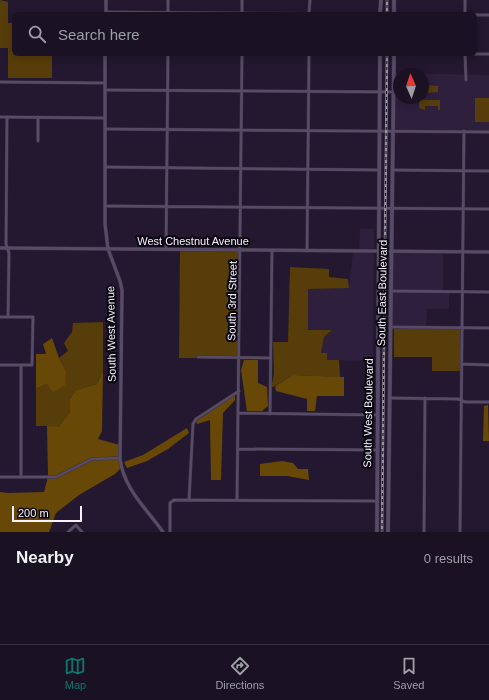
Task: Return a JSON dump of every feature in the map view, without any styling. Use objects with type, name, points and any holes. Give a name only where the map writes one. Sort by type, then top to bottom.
[{"type":"main road","points":[[380,0],[380,12]]},
{"type":"main road","points":[[394,0],[394,12]]},
{"type":"main road","name":"South West Boulevard","points":[[377,532],[380,56]]},
{"type":"main road","name":"South East Boulevard","points":[[394,56],[394,68]]},
{"type":"main road","name":"South East Boulevard","points":[[388,532],[393,209],[393,104]]},
{"type":"street","points":[[106,0],[106,12]]},
{"type":"street","points":[[168,0],[168,12]]},
{"type":"street","points":[[242,0],[242,12]]},
{"type":"street","points":[[309,12],[310,0]]},
{"type":"street","points":[[465,0],[465,12]]},
{"type":"street","points":[[477,15],[489,15]]},
{"type":"street","points":[[477,54],[489,54]]},
{"type":"street","name":"South West Avenue","points":[[105,56],[105,233],[108,249],[122,290],[120,458],[126,480],[131,490],[162,532]]},
{"type":"street","points":[[166,250],[168,56]]},
{"type":"street","name":"South 3rd Street","points":[[237,500],[242,56]]},
{"type":"street","points":[[307,251],[309,56]]},
{"type":"street","points":[[465,56],[466,80]]},
{"type":"street","points":[[0,82],[105,83]]},
{"type":"street","points":[[105,90],[393,92]]},
{"type":"street","points":[[0,117],[105,118]]},
{"type":"street","points":[[7,117],[6,244],[10,253],[8,317]]},
{"type":"street","points":[[38,117],[38,141]]},
{"type":"street","points":[[105,129],[489,132]]},
{"type":"street","points":[[460,532],[464,132]]},
{"type":"street","points":[[104,167],[379,170]]},
{"type":"street","points":[[393,170],[489,171]]},
{"type":"street","points":[[104,206],[489,210]]},
{"type":"street","name":"West Chestnut Avenue","points":[[0,248],[489,252]]},
{"type":"street","points":[[270,414],[272,251]]},
{"type":"street","points":[[391,291],[489,292]]},
{"type":"street","points":[[0,316],[33,317],[32,365],[0,365]]},
{"type":"street","points":[[391,327],[489,328]]},
{"type":"street","points":[[198,357],[271,358]]},
{"type":"street","points":[[462,364],[489,365]]},
{"type":"street","points":[[21,365],[21,477]]},
{"type":"street","points":[[189,500],[193,424],[196,419],[239,391]]},
{"type":"street","points":[[389,398],[458,399],[465,402],[489,402]]},
{"type":"street","points":[[424,532],[425,398]]},
{"type":"street","points":[[238,413],[377,415]]},
{"type":"street","points":[[238,449],[377,450]]},
{"type":"street","points":[[0,477],[56,477],[92,459],[120,458]]},
{"type":"street","points":[[170,532],[170,502],[174,500],[377,502]]},
{"type":"street","points":[[68,532],[76,525],[81,532]]},
{"type":"shaded area","points":[[0,0],[8,2],[8,23],[12,23],[12,56],[52,56],[52,78],[8,78],[8,48],[0,48]]},
{"type":"shaded area","points":[[429,74],[489,75],[489,132],[393,131],[393,104],[429,104]]},
{"type":"shaded area","points":[[429,85],[438,86],[438,92],[429,93]]},
{"type":"shaded area","points":[[475,98],[489,98],[489,122],[475,122]]},
{"type":"shaded area","points":[[429,100],[440,100],[440,110],[438,110],[438,106],[425,106],[425,110],[419,108],[419,104],[429,104]]},
{"type":"shaded area","points":[[360,229],[374,229],[373,361],[327,360],[321,353],[324,337],[331,330],[308,331],[308,288],[349,288],[353,251],[359,251]]},
{"type":"shaded area","points":[[384,239],[394,252],[443,252],[443,291],[449,292],[449,309],[427,309],[426,327],[392,327],[383,330]]},
{"type":"shaded area","points":[[180,249],[240,250],[239,358],[179,358]]},
{"type":"shaded area","points":[[290,267],[329,269],[329,277],[348,279],[349,288],[308,289],[308,330],[332,330],[324,337],[321,353],[327,353],[327,360],[339,360],[340,377],[293,375],[271,388],[274,374],[273,342],[288,342]]},
{"type":"shaded area","points":[[103,322],[103,371],[97,384],[76,390],[70,399],[70,412],[59,428],[36,426],[36,389],[47,384],[66,371],[59,358],[68,351],[64,343],[72,332],[73,323]]},
{"type":"shaded area","points":[[394,329],[460,329],[460,371],[432,371],[432,357],[394,357]]},
{"type":"shaded area","points":[[52,338],[59,358],[66,371],[65,385],[53,392],[47,384],[36,389],[36,354],[46,354],[43,344]]},
{"type":"shaded area","points":[[244,360],[258,360],[258,383],[267,387],[268,406],[262,411],[247,411],[241,370]]},
{"type":"shaded area","points":[[103,371],[102,431],[98,439],[120,445],[120,469],[115,474],[79,495],[56,513],[49,532],[0,532],[0,492],[44,492],[48,477],[47,426],[59,427],[70,412],[70,399],[76,390],[97,384]]},
{"type":"shaded area","points":[[293,375],[344,377],[344,396],[317,396],[315,411],[307,411],[307,399],[276,391],[275,386]]},
{"type":"shaded area","points":[[235,395],[235,400],[223,413],[221,480],[211,480],[210,420],[197,424],[196,421]]},
{"type":"shaded area","points":[[488,405],[489,441],[483,441],[484,406]]},
{"type":"shaded area","points":[[187,428],[189,433],[168,449],[147,461],[127,468],[124,462],[143,455]]},
{"type":"shaded area","points":[[282,461],[293,463],[298,469],[308,469],[309,480],[287,476],[260,476],[260,464]]},
{"type":"railway","points":[[387,0],[387,12]]},
{"type":"railway","points":[[382,532],[387,56]]}]
